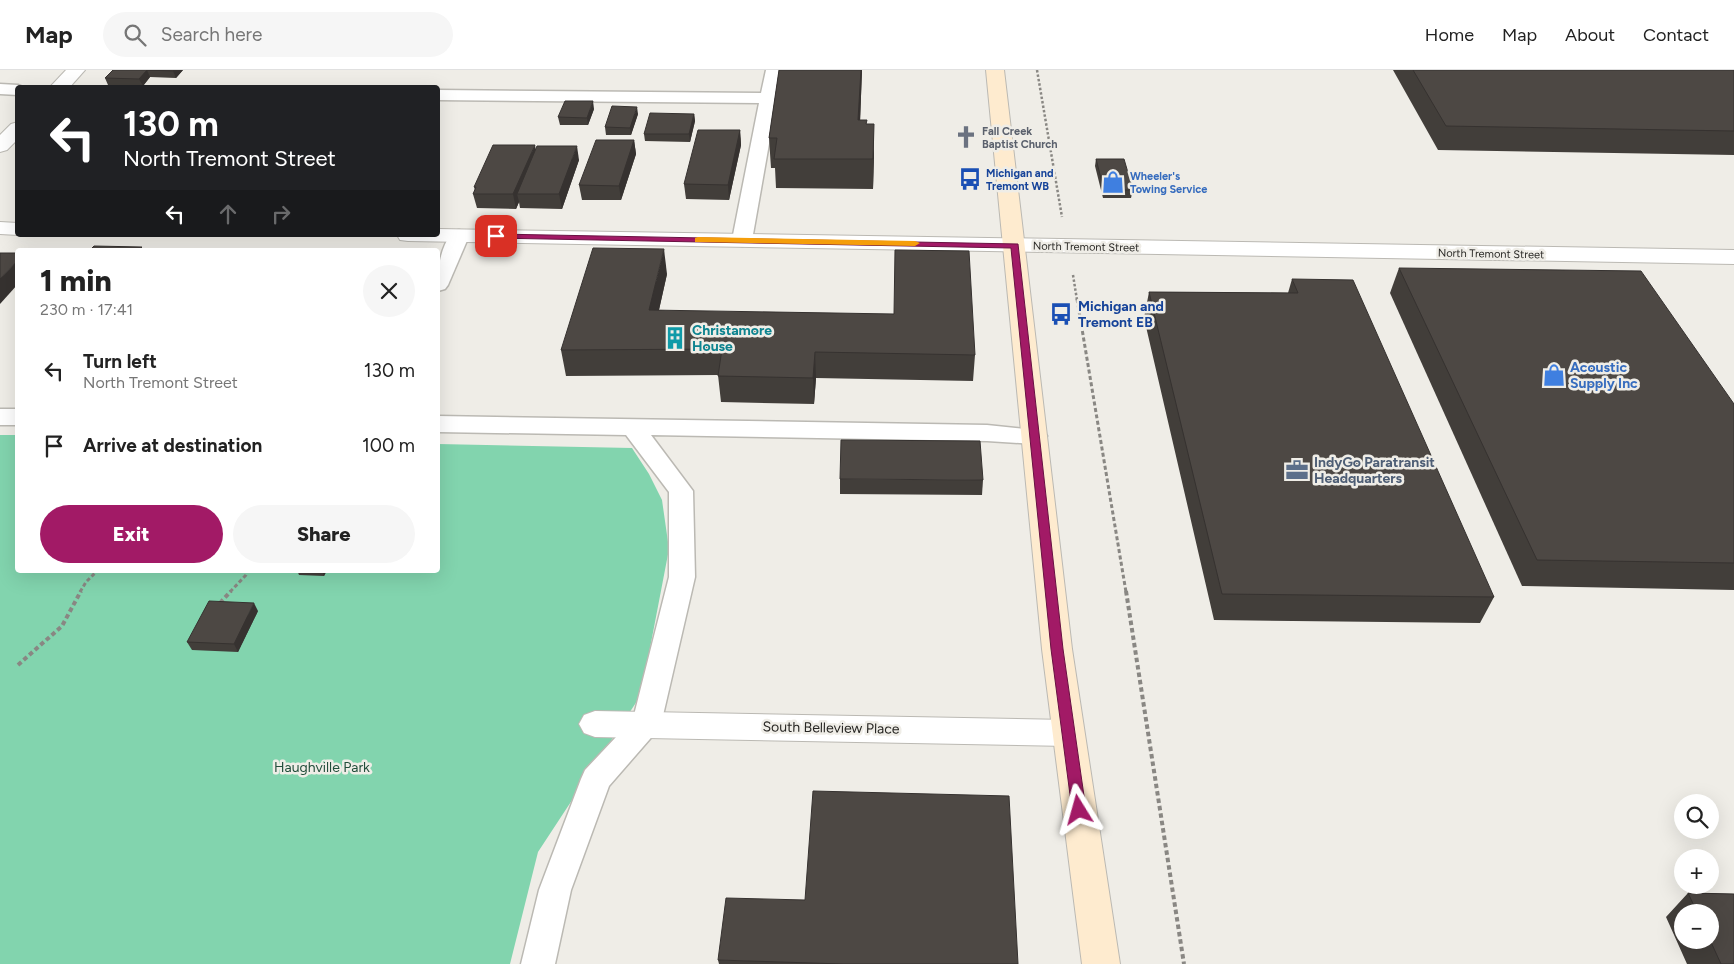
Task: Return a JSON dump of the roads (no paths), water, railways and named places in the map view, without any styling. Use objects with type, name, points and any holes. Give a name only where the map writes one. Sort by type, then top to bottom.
[{"type":"main road","points":[[996,70],[1057,649],[1101,964]]},
{"type":"street","points":[[61,85],[76,70]]},
{"type":"street","points":[[0,146],[15,131]]},
{"type":"street","points":[[0,228],[15,228]]},
{"type":"street","name":"North Tremont Street","points":[[440,236],[1734,258]]},
{"type":"street","name":"South Belleview Place","points":[[594,724],[1068,734]]},
{"type":"lane","points":[[742,240],[774,70]]},
{"type":"lane","points":[[0,89],[15,90]]},
{"type":"lane","points":[[440,95],[768,98]]},
{"type":"lane","points":[[440,280],[459,236]]},
{"type":"lane","points":[[0,417],[15,417]]},
{"type":"lane","points":[[440,424],[987,433],[1035,436]]},
{"type":"lane","points":[[538,964],[555,890],[596,779],[646,724],[682,577],[680,491],[632,428]]},
{"type":"place","name":"Fall Creek Baptist Church","points":[[966,137]]},
{"type":"place","name":"Michigan and Tremont WB","points":[[970,179]]},
{"type":"place","name":"Wheeler's Towing Service","points":[[1113,182]]},
{"type":"place","name":"Michigan and Tremont EB","points":[[1061,314]]},
{"type":"place","name":"Christamore House","points":[[675,338]]},
{"type":"place","name":"Acoustic Supply Inc","points":[[1554,375]]},
{"type":"place","name":"IndyGo Paratransit Headquarters","points":[[1297,470]]},
{"type":"park label","name":"Haughville Park","points":[[322,767]]}]
